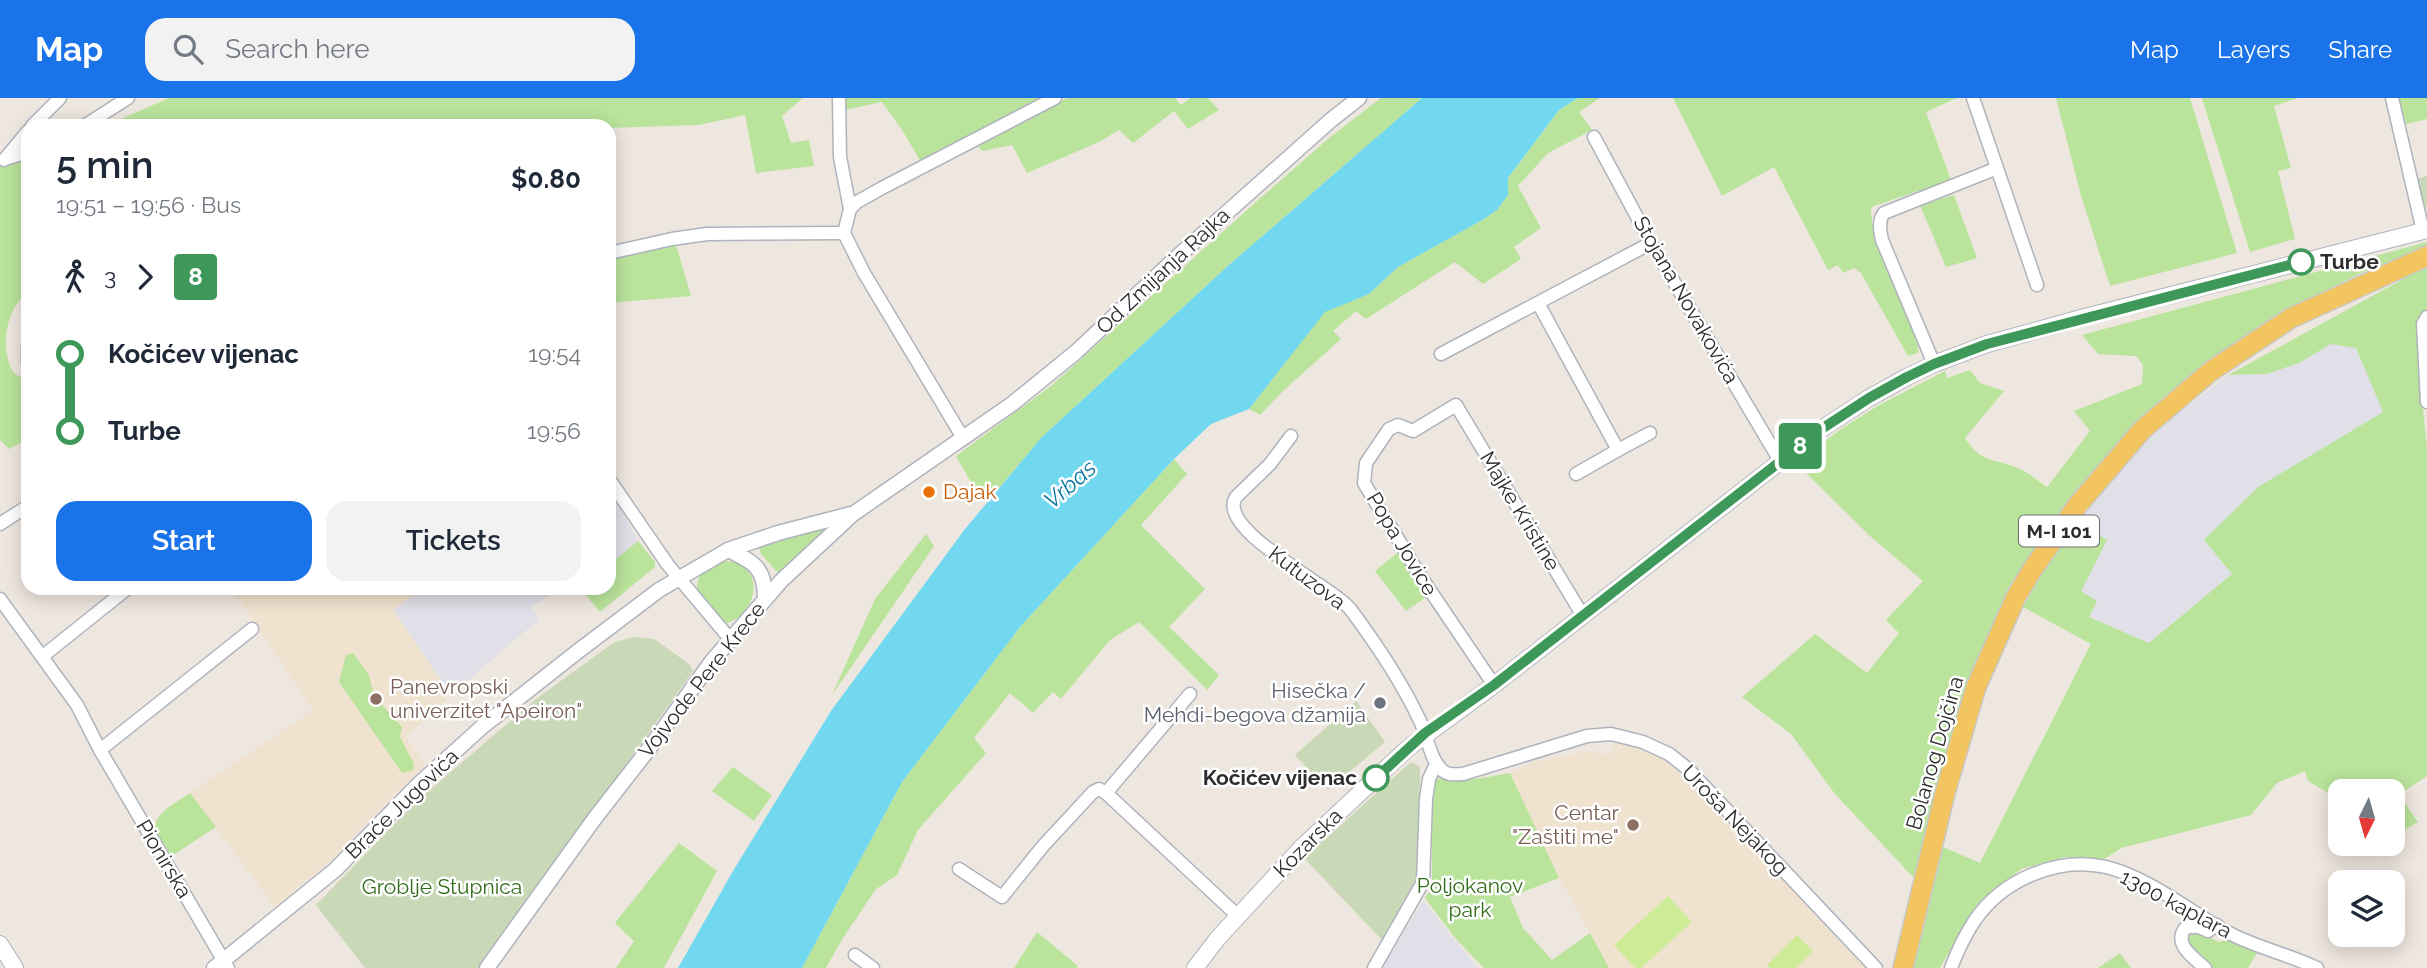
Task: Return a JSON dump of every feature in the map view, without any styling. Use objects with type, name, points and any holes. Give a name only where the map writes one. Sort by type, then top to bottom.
[{"type":"main road","name":"Kozarska","points":[[1195,968],[1238,916],[1316,832],[1425,733],[1494,685],[1780,461],[1869,398],[1934,364],[2021,334],[2424,223]]},
{"type":"main road","name":"Bolanog Dojčina","points":[[1903,968],[1945,793],[1976,687],[2016,597],[2077,506],[2141,430],[2211,371],[2291,318],[2427,256]]},
{"type":"main road","points":[[0,944],[15,968]]},
{"type":"street","points":[[39,119],[60,98]]},
{"type":"street","points":[[95,119],[128,98]]},
{"type":"street","points":[[839,98],[840,157],[849,209],[844,233],[864,273],[963,438]]},
{"type":"street","points":[[849,209],[882,188],[1055,98]]},
{"type":"street","name":"Od Zmijanja Rajka","points":[[963,438],[1012,404],[1076,352],[1177,257],[1359,98]]},
{"type":"street","points":[[1973,98],[2037,285]]},
{"type":"street","points":[[2392,98],[2424,223]]},
{"type":"street","name":"Stojana Novakovića","points":[[1594,137],[1651,243],[1780,461]]},
{"type":"street","points":[[2,160],[21,139]]},
{"type":"street","points":[[2,160],[21,154]]},
{"type":"street","points":[[1934,364],[1882,240],[1881,217],[1884,213],[1996,169]]},
{"type":"street","points":[[616,251],[707,234],[844,233]]},
{"type":"street","points":[[1441,354],[1651,243]]},
{"type":"street","points":[[1538,303],[1618,450]]},
{"type":"street","points":[[2427,317],[2423,324],[2427,402]]},
{"type":"street","name":"Majke Kristine","points":[[1456,405],[1583,616]]},
{"type":"street","name":"Popa Jovice","points":[[1456,405],[1413,431],[1398,425],[1389,429],[1366,463],[1363,477],[1421,577],[1494,685]]},
{"type":"street","points":[[1576,474],[1650,433]]},
{"type":"street","name":"Kutuzova","points":[[1291,436],[1270,464],[1233,501],[1234,513],[1240,523],[1266,548],[1331,591],[1350,609],[1392,672],[1425,733]]},
{"type":"street","name":"Vojvode Pere Krece","points":[[488,968],[595,818],[730,639],[765,598],[852,514],[963,438]]},
{"type":"street","points":[[616,489],[679,578],[730,639]]},
{"type":"street","points":[[0,524],[21,510]]},
{"type":"street","name":"Braće Jugovića","points":[[222,966],[237,948],[335,870],[420,783],[483,726],[659,590],[728,550],[766,536],[852,514]]},
{"type":"street","points":[[728,550],[745,558],[761,572],[765,581],[765,598]]},
{"type":"street","points":[[43,656],[119,595]]},
{"type":"street","name":"Pionirska","points":[[0,599],[77,705],[222,966]]},
{"type":"street","points":[[100,750],[252,629]]},
{"type":"street","points":[[1106,793],[1190,694]]},
{"type":"street","points":[[1374,968],[1423,882],[1426,799],[1436,764],[1425,733]]},
{"type":"street","name":"Uroša Nejakog","points":[[1436,764],[1446,773],[1463,774],[1599,734],[1627,738],[1657,748],[1688,769],[1876,968]]},
{"type":"street","points":[[959,869],[1002,897],[1043,846],[1093,792],[1099,789],[1238,916]]},
{"type":"street","name":"1300 kaplara","points":[[1951,968],[1976,919],[1998,895],[2033,874],[2062,866],[2106,867],[2138,880],[2242,939],[2282,952],[2317,968]]},
{"type":"street","points":[[2205,968],[2183,947],[2181,937],[2186,927],[2200,927],[2208,931],[2217,925]]},
{"type":"street","points":[[855,955],[873,968]]},
{"type":"shaded area","points":[[2331,344],[2356,348],[2384,412],[2356,428],[2204,540],[2232,574],[2149,643],[2089,617],[2081,591],[2078,523],[2123,465],[2163,425],[2228,375],[2267,374],[2299,363]]},
{"type":"shaded area","points":[[616,501],[638,541],[616,559]]},
{"type":"shaded area","points":[[236,595],[415,595],[393,610],[451,695],[406,737],[425,766],[380,808],[335,857],[275,907],[190,793],[313,710]]},
{"type":"shaded area","points":[[413,595],[549,595],[531,607],[539,619],[451,695],[392,609]]},
{"type":"shaded area","name":"Centar \"Zaštiti me\"","points":[[1615,743],[1648,752],[1676,767],[1866,968],[1609,968],[1559,878],[1510,773],[1533,762],[1597,750],[1599,755],[1612,753]]},
{"type":"shaded area","points":[[1423,901],[1478,968],[1382,968]]},
{"type":"green space","points":[[169,98],[803,98],[782,116],[791,143],[809,140],[814,166],[756,173],[745,115],[699,125],[616,128],[616,119],[121,119]]},
{"type":"green space","points":[[846,98],[1042,98],[921,162],[882,102],[845,110]]},
{"type":"green space","points":[[1067,98],[1175,98],[1181,105],[1190,98],[1208,98],[1219,110],[1188,129],[1174,111],[1133,143],[1119,130],[1099,142],[1027,173],[1012,145],[982,151],[977,145]]},
{"type":"green space","points":[[1381,98],[1422,98],[1230,264],[1042,437],[989,500],[972,484],[956,456],[1051,386],[1329,138]]},
{"type":"green space","points":[[1578,98],[1600,98],[1579,112],[1592,130],[1548,153],[1518,186],[1541,228],[1514,247],[1521,259],[1483,284],[1455,262],[1366,319],[1356,311],[1333,331],[1341,339],[1260,415],[1249,409],[1325,311],[1369,294],[1398,267],[1497,210],[1508,195],[1508,178],[1559,110]]},
{"type":"green space","points":[[1673,98],[1957,98],[1926,112],[1951,180],[1871,207],[1872,223],[1918,346],[1918,353],[1908,356],[1861,273],[1854,268],[1843,273],[1838,265],[1828,270],[1774,167],[1722,196]]},
{"type":"green space","points":[[2056,98],[2190,98],[2237,253],[2110,286],[2081,196]]},
{"type":"green space","points":[[2202,98],[2298,98],[2274,106],[2291,168],[2278,171],[2295,239],[2250,252]]},
{"type":"green space","points":[[2399,98],[2427,98],[2427,119],[2406,124]]},
{"type":"green space","points":[[21,160],[21,299],[10,319],[6,341],[9,363],[13,372],[21,377],[21,443],[9,449],[0,440],[0,164],[2,166]]},
{"type":"green space","points":[[2427,176],[2427,207],[2422,208],[2414,180]]},
{"type":"green space","points":[[1954,195],[1977,258],[1946,267],[1920,205]]},
{"type":"green space","points":[[2427,242],[2427,248],[2361,273],[2304,301],[2182,383],[2159,401],[2118,442],[2069,502],[1965,696],[1928,819],[1914,878],[1835,794],[1791,734],[1742,697],[1815,634],[1867,673],[1899,633],[1886,620],[1923,581],[1870,536],[1796,463],[1841,429],[1879,405],[1945,371],[1947,378],[1970,370],[1980,383],[2004,391],[1965,438],[1977,453],[2022,470],[2047,487],[2090,431],[2074,411],[2142,384],[2143,365],[2136,356],[2098,354],[2082,335]]},
{"type":"green space","points":[[676,245],[691,296],[616,302],[616,258]]},
{"type":"green space","points":[[2427,266],[2427,310],[2418,327],[2427,448],[2427,776],[2405,791],[2405,779],[2328,779],[2328,793],[2308,781],[2305,771],[2277,783],[2251,815],[2121,848],[2103,860],[2065,857],[2021,869],[1970,915],[1940,968],[1914,968],[1943,847],[1980,863],[2091,644],[2023,607],[2044,571],[2078,523],[2107,540],[2081,591],[2097,601],[2089,617],[2149,643],[2232,574],[2204,540],[2258,487],[2383,412],[2356,348],[2331,344],[2299,363],[2267,374],[2228,375]]},
{"type":"green space","points":[[1174,459],[1187,474],[1141,525],[1205,589],[1169,627],[1219,675],[1207,690],[1139,622],[1110,640],[1061,699],[1053,692],[1033,713],[1010,693],[974,738],[986,753],[918,830],[897,875],[876,889],[826,968],[802,968],[902,782],[1020,627]]},
{"type":"green space","points":[[824,528],[822,533],[778,573],[761,554],[758,545]]},
{"type":"green space","points":[[926,534],[934,546],[832,695],[875,599]]},
{"type":"green space","points":[[638,541],[655,562],[655,567],[600,612],[586,595],[616,595],[616,559]]},
{"type":"green space","points":[[1401,550],[1429,595],[1406,611],[1375,571]]},
{"type":"green space","points":[[723,561],[737,563],[747,569],[754,588],[746,609],[727,623],[720,620],[697,590],[704,571]]},
{"type":"green space","name":"Groblje Stupnica","points":[[633,637],[654,639],[689,664],[693,671],[480,968],[365,968],[316,905],[417,801],[536,699],[613,643]]},
{"type":"green space","points":[[353,653],[369,675],[374,696],[402,727],[400,737],[414,764],[413,770],[402,773],[339,682],[346,655]]},
{"type":"green space","points":[[1356,701],[1385,742],[1328,790],[1295,755]]},
{"type":"green space","points":[[1411,762],[1420,767],[1419,874],[1384,942],[1304,858]]},
{"type":"green space","points":[[733,767],[772,795],[754,821],[712,791]]},
{"type":"green space","name":"Poljokanov park","points":[[1510,773],[1559,878],[1510,897],[1523,928],[1552,960],[1590,933],[1609,968],[1484,968],[1456,939],[1425,898],[1432,887],[1432,785],[1435,778],[1463,780]]},
{"type":"green space","points":[[190,793],[216,827],[167,859],[151,830],[155,829],[162,813]]},
{"type":"green space","points":[[2405,804],[2418,822],[2405,830]]},
{"type":"green space","points":[[679,843],[717,871],[664,968],[616,968],[634,941],[615,923]]},
{"type":"green space","points":[[1668,896],[1692,922],[1641,968],[1635,968],[1614,945]]},
{"type":"green space","points":[[2187,931],[2197,931],[2219,942],[2230,939],[2259,950],[2248,968],[2212,968],[2186,942]]},
{"type":"green space","points":[[1037,932],[1078,966],[1077,968],[1014,968]]},
{"type":"green space","points":[[1797,935],[1813,951],[1796,968],[1770,968],[1767,965]]},
{"type":"green space","points":[[2120,953],[2131,968],[2098,968]]},
{"type":"water","name":"Vrbas","points":[[1422,98],[1578,98],[1559,110],[1508,178],[1508,195],[1497,210],[1398,267],[1369,294],[1325,312],[1249,409],[1211,424],[1174,459],[1020,627],[902,782],[802,968],[678,968],[733,871],[831,711],[965,529],[1042,437],[1230,264]]},
{"type":"bus line","name":"8","points":[[1376,778],[1425,733],[1494,685],[1823,428],[1869,398],[1934,364],[2008,337],[2301,262]]},
{"type":"place","name":"Turbe","points":[[2301,262]]},
{"type":"place","name":"Dajak","points":[[929,492]]},
{"type":"place","name":"Panevropski univerzitet \"Apeiron\"","points":[[376,699]]},
{"type":"place","name":"Hisečka / Mehdi-begova džamija","points":[[1380,703]]},
{"type":"place","name":"Kočićev vijenac","points":[[1376,778]]},
{"type":"place","name":"Centar \"Zaštiti me\"","points":[[1633,825]]}]
